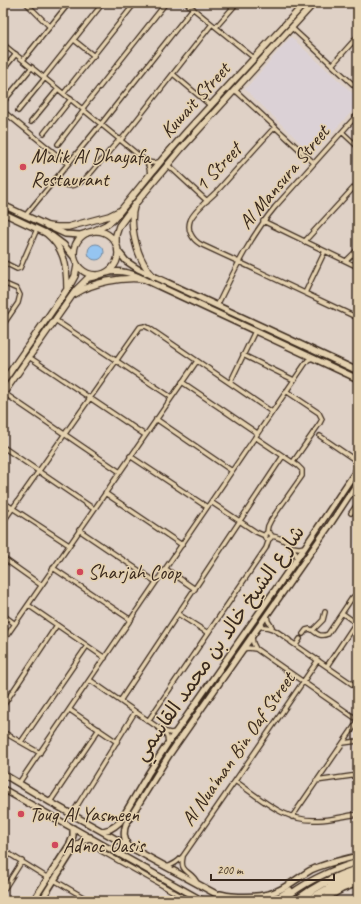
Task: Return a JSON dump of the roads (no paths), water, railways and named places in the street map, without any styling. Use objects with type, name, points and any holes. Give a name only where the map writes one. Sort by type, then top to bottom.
[{"type":"highway","points":[[296,901],[313,889],[358,869]]},
{"type":"highway","points":[[307,901],[335,885],[358,876]]},
{"type":"highway","points":[[330,895],[344,887],[358,882]]},
{"type":"main road","name":"Kuwait Street","points":[[89,233],[102,228],[116,217],[160,161],[305,3]]},
{"type":"main road","name":"Kuwait Street","points":[[116,244],[116,234],[119,226],[168,164],[314,3]]},
{"type":"main road","points":[[181,149],[178,150],[177,148],[186,136],[188,130]]},
{"type":"main road","points":[[136,203],[132,214],[132,220],[139,251],[144,265],[154,277]]},
{"type":"main road","points":[[47,226],[57,228],[68,227],[110,216],[124,206]]},
{"type":"main road","points":[[3,382],[75,276],[77,266],[74,257],[74,250],[76,243],[81,237],[89,233],[97,231],[108,235],[116,244],[118,251],[116,264],[107,273],[88,278],[76,290],[3,394]]},
{"type":"main road","points":[[46,233],[62,252],[66,269],[67,289]]},
{"type":"main road","points":[[77,266],[89,275],[97,276]]},
{"type":"main road","points":[[71,297],[88,287],[105,282],[134,278],[143,279]]},
{"type":"street","points":[[26,3],[50,27]]},
{"type":"street","points":[[23,60],[69,3]]},
{"type":"street","points":[[18,111],[103,3]]},
{"type":"street","points":[[64,93],[135,3]]},
{"type":"street","points":[[58,144],[83,109],[166,3]]},
{"type":"street","points":[[186,3],[254,58]]},
{"type":"street","points":[[216,27],[237,3]]},
{"type":"street","points":[[26,216],[193,8]]},
{"type":"street","points":[[56,179],[59,182],[72,186],[87,178],[120,140],[212,24]]},
{"type":"street","points":[[292,28],[358,89]]},
{"type":"street","points":[[332,65],[358,36]]},
{"type":"street","points":[[74,40],[94,56]]},
{"type":"street","points":[[3,44],[147,162],[154,163],[160,161]]},
{"type":"street","points":[[3,70],[16,54]]},
{"type":"street","points":[[5,100],[32,67]]},
{"type":"street","points":[[173,74],[211,106]]},
{"type":"street","points":[[31,122],[58,89]]},
{"type":"street","points":[[235,90],[314,163]]},
{"type":"street","points":[[44,133],[71,99]]},
{"type":"street","points":[[3,111],[68,164]]},
{"type":"street","name":"Al Mansura Street","points":[[217,306],[252,237],[263,222],[358,114]]},
{"type":"street","name":"1 Street","points":[[239,262],[200,244],[192,238],[190,231],[191,218],[275,127]]},
{"type":"street","points":[[342,132],[358,147]]},
{"type":"street","points":[[147,162],[150,175]]},
{"type":"street","points":[[168,164],[207,201]]},
{"type":"street","points":[[304,242],[358,183]]},
{"type":"street","points":[[3,205],[65,234],[80,235],[89,233]]},
{"type":"street","points":[[3,213],[58,240],[74,257]]},
{"type":"street","points":[[263,222],[358,267]]},
{"type":"street","points":[[3,262],[17,269],[20,268],[37,229]]},
{"type":"street","points":[[346,261],[358,249]]},
{"type":"street","points":[[118,251],[132,265],[154,277],[357,370]]},
{"type":"street","points":[[305,293],[325,252]]},
{"type":"street","points":[[239,262],[358,318]]},
{"type":"street","points":[[107,273],[114,271],[130,273],[358,379]]},
{"type":"street","points":[[3,282],[17,289],[20,294],[18,303],[3,324]]},
{"type":"street","points":[[55,320],[171,398]]},
{"type":"street","points":[[3,522],[138,329],[142,326],[149,328],[272,412]]},
{"type":"street","points":[[230,383],[255,331]]},
{"type":"street","points":[[305,354],[305,364]]},
{"type":"street","points":[[243,355],[294,380]]},
{"type":"street","points":[[29,356],[145,435]]},
{"type":"street","points":[[19,784],[257,433],[305,364],[308,360],[313,358]]},
{"type":"street","points":[[3,641],[197,360]]},
{"type":"street","points":[[182,382],[257,433]]},
{"type":"street","points":[[286,391],[319,413],[322,419],[293,462]]},
{"type":"street","points":[[3,394],[120,472]]},
{"type":"street","points":[[156,419],[232,471]]},
{"type":"street","points":[[320,436],[358,462]]},
{"type":"street","points":[[255,437],[293,462],[302,470],[302,476],[271,520],[264,536]]},
{"type":"street","points":[[3,447],[94,509]]},
{"type":"street","points":[[130,456],[207,507]]},
{"type":"street","points":[[120,701],[283,456]]},
{"type":"street","name":"شارع الشيخ خالد بن محمد القاسمي","points":[[103,831],[120,822],[168,743],[305,547],[358,468]]},
{"type":"street","name":"شارع الشيخ خالد بن محمد القاسمي","points":[[128,846],[125,840],[124,830],[141,798],[169,755],[329,526],[358,482]]},
{"type":"street","points":[[105,493],[182,545]]},
{"type":"street","points":[[3,502],[69,545]]},
{"type":"street","points":[[211,502],[264,536],[266,539],[271,537],[280,538],[292,546],[295,550],[297,558]]},
{"type":"street","points":[[351,513],[358,503]]},
{"type":"street","points":[[329,526],[334,513],[330,510]]},
{"type":"street","points":[[79,530],[156,582]]},
{"type":"street","points":[[148,721],[266,548],[271,537],[271,533],[267,532]]},
{"type":"street","points":[[292,546],[305,547]]},
{"type":"street","points":[[3,558],[41,585]]},
{"type":"street","points":[[54,568],[131,620]]},
{"type":"street","points":[[166,568],[195,588]]},
{"type":"street","points":[[312,630],[317,634],[326,635],[352,598],[358,593]]},
{"type":"street","points":[[28,605],[104,658]]},
{"type":"street","points":[[303,634],[308,629],[312,630],[323,620],[325,612]]},
{"type":"street","points":[[267,613],[268,621],[272,628]]},
{"type":"street","points":[[327,666],[357,622],[342,613]]},
{"type":"street","points":[[178,614],[208,633]]},
{"type":"street","points":[[3,615],[15,624]]},
{"type":"street","points":[[3,706],[57,625]]},
{"type":"street","points":[[257,627],[265,626],[272,628],[358,688]]},
{"type":"street","points":[[320,641],[321,635]]},
{"type":"street","points":[[252,636],[256,649]]},
{"type":"street","points":[[296,645],[300,639]]},
{"type":"street","points":[[21,742],[87,646]]},
{"type":"street","points":[[243,649],[256,649],[358,720],[292,817]]},
{"type":"street","name":"Al Nua'man Bin Oaf Street","points":[[166,867],[177,863],[183,856],[318,660]]},
{"type":"street","points":[[90,680],[163,731],[170,733],[177,732]]},
{"type":"street","points":[[70,710],[117,742]]},
{"type":"street","points":[[72,814],[135,712]]},
{"type":"street","points":[[50,802],[99,729]]},
{"type":"street","points":[[163,731],[167,737],[168,743]]},
{"type":"street","points":[[3,732],[40,753]]},
{"type":"street","points":[[343,743],[358,741]]},
{"type":"street","points":[[3,774],[197,884],[217,894],[239,901]]},
{"type":"street","points":[[316,781],[358,775]]},
{"type":"street","points":[[236,781],[280,812],[292,817],[306,820],[320,820],[358,814]]},
{"type":"street","points":[[141,798],[137,795],[142,784]]},
{"type":"street","points":[[3,789],[202,901]]},
{"type":"street","points":[[34,901],[72,840],[74,832],[73,828]]},
{"type":"street","points":[[41,901],[78,844],[84,840],[92,838]]},
{"type":"street","points":[[92,838],[101,852],[190,901]]},
{"type":"street","points":[[3,850],[48,878]]},
{"type":"street","points":[[65,851],[68,852],[70,856]]},
{"type":"street","name":"Al Nua'man Bin Oaf Street","points":[[183,856],[183,868],[186,872],[193,876],[197,884]]},
{"type":"street","points":[[229,898],[256,896],[274,892],[315,868],[331,862],[358,856]]},
{"type":"street","points":[[3,891],[4,887],[22,862]]},
{"type":"street","points":[[282,901],[294,891],[316,878],[358,862]]},
{"type":"street","points":[[54,880],[90,901]]},
{"type":"street","points":[[164,886],[173,884]]},
{"type":"street","points":[[272,901],[294,888],[304,885]]},
{"type":"street","points":[[317,901],[358,886]]},
{"type":"water","points":[[96,244],[103,249],[104,252],[99,259],[96,260],[89,255],[88,252],[93,245]]},
{"type":"place","name":"Malik Al Dhayafa Restaurant","points":[[23,167]]},
{"type":"place","name":"Sharjah Coop","points":[[80,572]]},
{"type":"place","name":"Touq Al Yasmeen","points":[[21,814]]},
{"type":"place","name":"Adnoc Oasis","points":[[55,845]]}]
